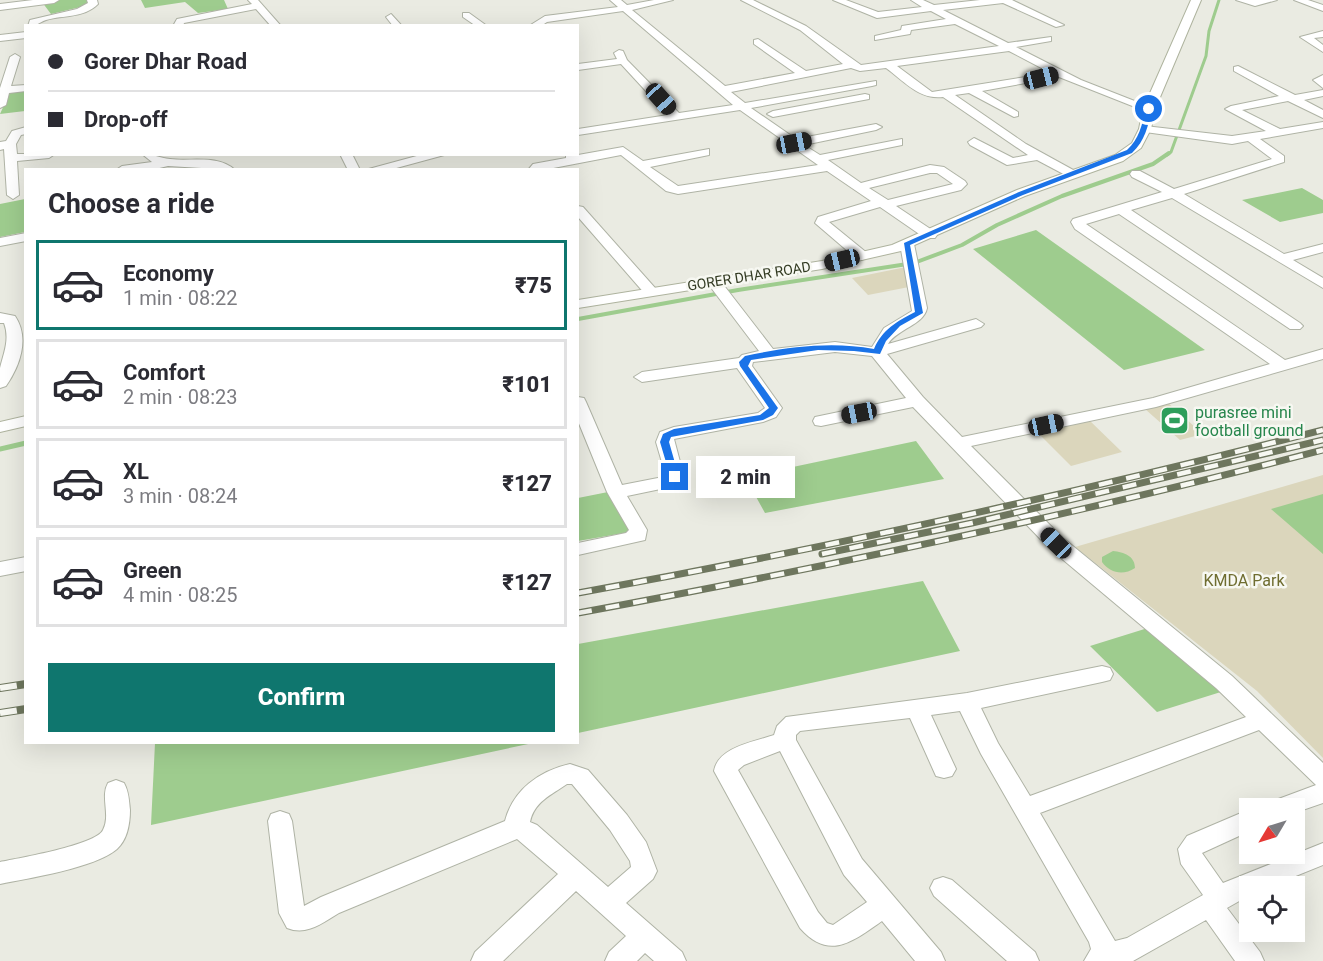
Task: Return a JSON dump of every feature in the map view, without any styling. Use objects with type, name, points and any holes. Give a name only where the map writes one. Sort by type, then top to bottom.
[{"type":"street","points":[[0,7],[54,0]]},
{"type":"street","points":[[33,24],[41,18],[86,9],[93,4],[92,0]]},
{"type":"street","points":[[536,24],[545,19],[600,13],[619,4],[668,0]]},
{"type":"street","points":[[746,0],[802,28],[852,65],[860,68],[1008,47],[1047,39]]},
{"type":"street","points":[[837,0],[873,15],[1003,0],[1059,25]]},
{"type":"street","points":[[916,0],[1059,74],[1111,97],[1149,109]]},
{"type":"street","name":"GORER DHAR ROAD","points":[[579,304],[651,292],[719,289],[862,256],[908,249],[930,236],[1021,193],[1130,152],[1137,145],[1145,129],[1149,109],[1196,0]]},
{"type":"street","points":[[1241,0],[1255,3],[1272,0]]},
{"type":"street","points":[[1299,0],[1323,8]]},
{"type":"street","points":[[179,24],[180,21],[201,15],[255,3],[276,24]]},
{"type":"street","points":[[619,4],[742,107],[930,236]]},
{"type":"street","points":[[466,15],[480,24]]},
{"type":"street","points":[[391,16],[397,24]]},
{"type":"street","points":[[878,38],[907,32],[905,28],[954,21]]},
{"type":"street","points":[[0,38],[24,34]]},
{"type":"street","points":[[1323,34],[1305,37],[1323,49]]},
{"type":"street","points":[[758,42],[804,74]]},
{"type":"street","points":[[0,58],[20,56]]},
{"type":"street","points":[[0,105],[4,87],[20,56]]},
{"type":"street","points":[[579,67],[621,57],[676,117]]},
{"type":"street","points":[[722,90],[852,65]]},
{"type":"street","points":[[889,65],[927,94],[972,90],[1059,74]]},
{"type":"street","points":[[1238,69],[1323,115]]},
{"type":"street","points":[[1323,78],[1318,80],[1323,85]]},
{"type":"street","points":[[579,132],[742,107],[872,82]]},
{"type":"street","points":[[4,87],[24,88]]},
{"type":"street","points":[[972,90],[1014,114]]},
{"type":"street","points":[[945,93],[1036,157],[1071,174]]},
{"type":"street","points":[[1280,133],[1231,110],[1323,93]]},
{"type":"street","points":[[756,117],[865,97]]},
{"type":"street","points":[[1145,129],[1232,140],[1323,125]]},
{"type":"street","points":[[794,143],[876,127]]},
{"type":"street","points":[[17,187],[11,158],[5,145],[16,133],[24,131]]},
{"type":"street","points":[[1251,138],[1280,159],[1078,222],[1080,226],[1282,365]]},
{"type":"street","points":[[817,159],[898,142]]},
{"type":"street","points":[[974,142],[1011,162],[1036,157]]},
{"type":"street","points":[[536,168],[572,158],[623,150],[670,188],[684,190],[829,167]]},
{"type":"street","points":[[640,165],[705,152]]},
{"type":"street","points":[[11,158],[30,156]]},
{"type":"street","points":[[151,156],[159,162],[213,163],[224,168]]},
{"type":"street","points":[[376,168],[401,167],[433,156]]},
{"type":"street","points":[[136,168],[171,163]]},
{"type":"street","points":[[859,188],[930,169],[940,170],[961,184],[957,187],[823,220],[822,223],[862,256]]},
{"type":"street","points":[[1136,174],[1173,193],[1323,284]]},
{"type":"street","points":[[1121,209],[1295,326]]},
{"type":"street","points":[[579,211],[651,292]]},
{"type":"street","points":[[0,242],[24,237]]},
{"type":"street","points":[[1281,259],[1323,248]]},
{"type":"street","points":[[877,352],[882,340],[897,324],[919,313],[908,249]]},
{"type":"street","points":[[719,289],[769,354]]},
{"type":"street","points":[[0,318],[10,319],[13,322],[15,338],[10,364],[0,383]]},
{"type":"street","points":[[642,377],[744,362],[748,358],[769,354],[835,347],[877,352],[976,324]]},
{"type":"street","points":[[877,352],[917,401],[1056,543],[1224,682],[1323,778]]},
{"type":"street","points":[[958,443],[1156,402],[1323,354]]},
{"type":"street","points":[[616,492],[669,482],[675,477],[664,442],[666,436],[674,432],[763,417],[770,413],[774,408],[744,366],[744,362]]},
{"type":"street","points":[[820,420],[917,401]]},
{"type":"street","points":[[579,404],[616,492],[638,530],[638,536],[630,539],[579,549]]},
{"type":"street","points":[[0,427],[24,421]]},
{"type":"street","points":[[0,569],[24,564]]},
{"type":"street","points":[[932,961],[853,867],[785,740],[785,732],[794,723],[967,702],[1102,674]]},
{"type":"street","points":[[967,702],[989,748],[1098,933],[1105,948],[1100,959]]},
{"type":"street","points":[[917,709],[944,769]]},
{"type":"street","points":[[1026,808],[1264,719]]},
{"type":"street","points":[[785,740],[736,758],[727,764],[726,771],[809,920],[818,932],[829,938],[838,937],[884,905]]},
{"type":"street","points":[[516,828],[521,807],[529,797],[561,776],[570,774],[580,777],[638,849],[645,864],[644,871],[607,903]]},
{"type":"street","points":[[0,873],[84,851],[109,841],[116,830],[117,823],[116,790]]},
{"type":"street","points":[[1305,799],[1323,793]]},
{"type":"street","points":[[280,820],[292,913],[296,920],[304,920],[330,905],[516,828],[528,832],[674,961]]},
{"type":"street","points":[[1239,825],[1196,844],[1191,849],[1190,856],[1251,961]]},
{"type":"street","points":[[1100,959],[1132,950],[1215,902],[1273,873],[1323,854]]},
{"type":"street","points":[[484,961],[576,874]]},
{"type":"street","points":[[943,888],[1026,961]]},
{"type":"street","points":[[618,961],[644,936]]},
{"type":"green space","points":[[906,267],[909,287],[868,295],[852,278]]},
{"type":"green space","name":"purasree mini football ground","points":[[1168,403],[1203,434],[1180,440],[1145,409]]},
{"type":"green space","points":[[1088,419],[1122,452],[1071,466],[1036,431]]},
{"type":"green space","name":"KMDA Park","points":[[1323,475],[1323,758],[1257,691],[1075,547]]},
{"type":"shaded area","points":[[88,0],[89,5],[51,14],[42,2]]},
{"type":"shaded area","points":[[141,0],[224,0],[228,9],[198,13],[185,2],[145,8]]},
{"type":"shaded area","points":[[24,91],[24,111],[0,114],[10,92]]},
{"type":"shaded area","points":[[1302,188],[1323,200],[1323,213],[1280,222],[1242,200]]},
{"type":"shaded area","points":[[24,199],[24,232],[0,237],[0,204]]},
{"type":"shaded area","points":[[1036,230],[1205,350],[1124,370],[973,249]]},
{"type":"shaded area","points":[[916,441],[944,479],[765,513],[745,477]]},
{"type":"shaded area","points":[[608,492],[630,532],[579,541],[579,498]]},
{"type":"shaded area","points":[[1323,494],[1323,554],[1271,509]]},
{"type":"shaded area","points":[[1113,551],[1128,555],[1133,560],[1135,568],[1121,573],[1109,569],[1102,562],[1102,557]]},
{"type":"shaded area","points":[[923,581],[960,651],[579,733],[579,644]]},
{"type":"shaded area","points":[[1151,627],[1224,691],[1157,712],[1090,646]]},
{"type":"shaded area","points":[[155,744],[528,744],[151,825]]},
{"type":"waterway","points":[[1167,155],[1171,152],[1206,56],[1209,31],[1219,0]]},
{"type":"waterway","points":[[579,319],[738,290],[914,263],[962,245],[997,225],[1062,196],[1153,164],[1169,153]]},
{"type":"waterway","points":[[0,449],[24,443]]},
{"type":"railway","points":[[579,593],[952,518],[1138,476],[1323,430]]},
{"type":"railway","points":[[822,554],[972,523],[1323,440]]},
{"type":"railway","points":[[579,613],[765,577],[1045,518],[1323,450]]},
{"type":"railway","points":[[0,688],[24,684]]},
{"type":"railway","points":[[0,713],[24,709]]},
{"type":"place","name":"purasree mini football ground","points":[[1174,421]]},
{"type":"route","points":[[675,477],[664,442],[666,436],[674,432],[763,417],[774,408],[744,366],[748,358],[835,347],[877,352],[882,340],[897,324],[919,313],[920,308],[906,244],[930,236],[1021,193],[1130,152],[1137,145],[1145,129],[1149,109]]}]
